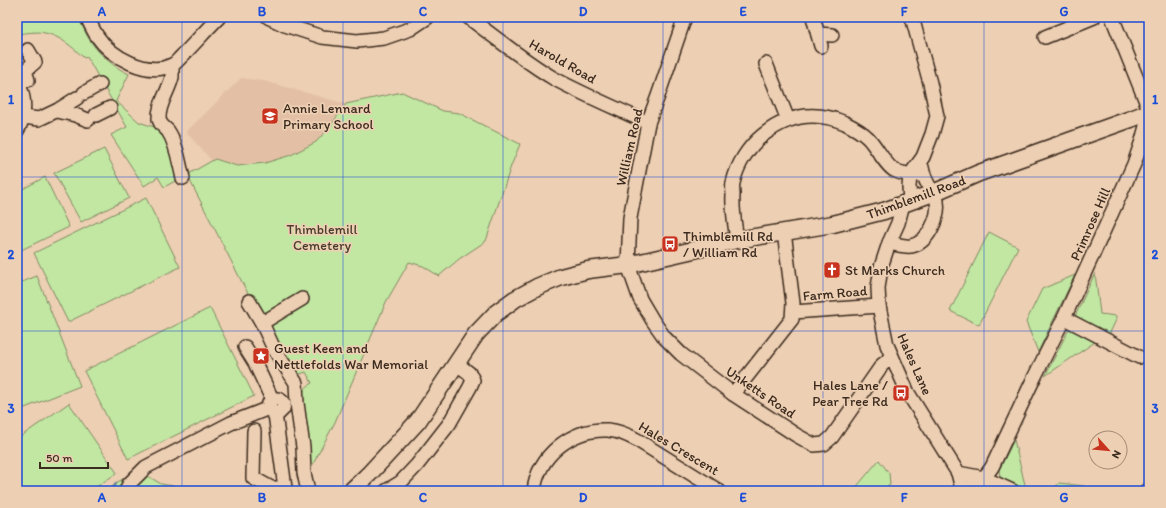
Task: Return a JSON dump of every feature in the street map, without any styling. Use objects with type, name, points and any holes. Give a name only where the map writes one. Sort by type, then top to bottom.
[{"type":"main road","name":"Thimblemill Road","points":[[351,491],[369,474],[418,421],[468,347],[502,318],[541,294],[628,264],[737,240],[833,224],[884,212],[979,173],[1131,120],[1149,110]]},
{"type":"street","points":[[87,17],[97,36],[106,47],[117,56],[143,68],[160,68],[172,65],[219,17]]},
{"type":"street","points":[[268,17],[285,25],[322,37],[357,42],[391,36],[410,29],[428,17]]},
{"type":"street","name":"Harold Road","points":[[468,17],[528,62],[554,78],[648,123]]},
{"type":"street","name":"William Road","points":[[628,264],[630,218],[648,123],[685,17]]},
{"type":"street","points":[[814,17],[819,40],[832,35]]},
{"type":"street","points":[[910,175],[923,157],[937,116],[936,81],[912,17]]},
{"type":"street","points":[[1045,37],[1094,17]]},
{"type":"street","points":[[1112,17],[1149,110]]},
{"type":"street","points":[[17,131],[24,111],[24,81],[27,69],[35,62],[28,50]]},
{"type":"street","points":[[766,64],[788,120]]},
{"type":"street","points":[[172,65],[172,78],[160,110],[159,118],[161,124],[168,131],[172,140],[183,178]]},
{"type":"street","points":[[23,117],[39,119],[57,111],[100,84]]},
{"type":"street","points":[[57,111],[92,118],[110,108]]},
{"type":"street","points":[[57,111],[66,125]]},
{"type":"street","points":[[737,240],[732,209],[733,184],[741,160],[755,141],[773,128],[788,120],[810,115],[833,118],[855,128],[866,136],[876,146],[887,164],[894,170],[910,175],[924,176]]},
{"type":"street","name":"Primrose Hill","points":[[961,490],[975,486],[984,478],[992,467],[1064,318],[1131,171],[1146,142],[1149,115]]},
{"type":"street","points":[[1131,120],[1146,142]]},
{"type":"street","points":[[890,242],[910,246],[920,242],[927,235],[936,221],[938,210],[937,200],[924,176],[922,169],[923,157]]},
{"type":"street","name":"Hales Lane","points":[[910,175],[906,203],[881,267],[878,288],[879,306],[887,345],[908,393],[958,473],[961,490]]},
{"type":"street","name":"Hales Lane","points":[[884,212],[889,224],[890,242]]},
{"type":"street","name":"Farm Road","points":[[733,394],[792,319],[793,302],[784,232]]},
{"type":"street","name":"Unketts Road","points":[[628,264],[640,299],[665,338],[681,354],[733,394],[814,445],[824,444],[832,437],[882,365],[892,357]]},
{"type":"street","points":[[262,323],[302,299]]},
{"type":"street","points":[[249,301],[262,323],[274,349],[296,383],[303,447],[304,473],[308,491]]},
{"type":"street","name":"Farm Road","points":[[793,312],[879,306]]},
{"type":"street","points":[[1064,318],[1139,357]]},
{"type":"street","points":[[246,348],[255,363],[272,407],[285,489],[272,488],[253,478],[254,431]]},
{"type":"street","points":[[386,491],[401,482],[417,465],[449,424],[470,387],[473,380],[469,373],[457,364]]},
{"type":"street","points":[[126,491],[129,484],[146,467],[231,423],[272,407]]},
{"type":"street","name":"Hales Crescent","points":[[534,491],[538,474],[553,450],[564,442],[586,432],[607,430],[625,434],[637,440],[719,491]]},
{"type":"street","points":[[958,473],[984,478],[1012,491]]},
{"type":"shaded area","name":"Annie Lennard Primary School","points":[[241,78],[264,81],[346,104],[329,128],[316,142],[291,155],[265,163],[237,166],[215,159],[212,161],[186,132]]},
{"type":"green space","points":[[17,17],[78,17],[89,39],[99,52],[108,61],[129,74],[116,101],[139,122],[157,128],[163,135],[169,143],[181,178],[164,187],[158,177],[144,186],[111,135],[127,127],[87,57],[84,58],[66,43],[45,33],[31,32],[17,34]]},
{"type":"green space","name":"Thimblemill Cemetery","points":[[402,92],[443,111],[459,113],[520,144],[511,166],[486,241],[459,259],[439,276],[423,266],[409,262],[386,302],[335,422],[312,466],[309,462],[301,399],[304,389],[312,383],[306,372],[300,374],[293,371],[270,327],[273,321],[271,313],[265,313],[257,309],[187,175],[215,159],[237,166],[265,163],[291,155],[316,142],[329,128],[346,104]]},
{"type":"green space","points":[[104,149],[129,198],[81,222],[54,173]]},
{"type":"green space","points":[[45,177],[69,227],[19,251],[17,246],[17,192]]},
{"type":"green space","points":[[146,198],[180,267],[68,322],[34,253]]},
{"type":"green space","points":[[989,232],[1018,247],[979,325],[950,311]]},
{"type":"green space","points":[[1095,273],[1100,314],[1116,316],[1116,320],[1108,337],[1100,333],[1095,342],[1045,376],[1071,325]]},
{"type":"green space","points":[[1075,275],[1038,352],[1026,322],[1042,289]]},
{"type":"green space","points":[[37,276],[80,386],[17,411],[17,284]]},
{"type":"green space","points":[[210,308],[254,396],[128,459],[84,371]]},
{"type":"green space","points":[[69,403],[117,473],[90,491],[17,491],[17,439]]},
{"type":"green space","points":[[1014,440],[1026,489],[1000,477],[999,470]]},
{"type":"green space","points":[[879,460],[889,473],[890,485],[880,491],[853,491]]},
{"type":"green space","points":[[138,470],[161,484],[206,491],[108,491],[116,483]]},
{"type":"green space","points":[[1059,483],[1084,486],[1089,491],[1052,491]]},
{"type":"waterway","points":[[113,491],[116,483]]},
{"type":"place","name":"Annie Lennard Primary School","points":[[270,116]]},
{"type":"place","name":"Thimblemill Rd / William Rd","points":[[670,244]]},
{"type":"place","name":"St Marks Church","points":[[832,270]]},
{"type":"place","name":"Guest Keen and Nettlefolds War Memorial","points":[[261,356]]},
{"type":"place","name":"Hales Lane / Pear Tree Rd","points":[[901,393]]}]
